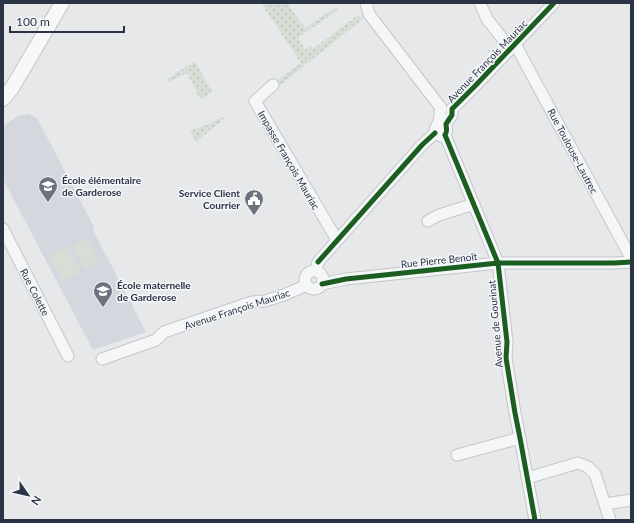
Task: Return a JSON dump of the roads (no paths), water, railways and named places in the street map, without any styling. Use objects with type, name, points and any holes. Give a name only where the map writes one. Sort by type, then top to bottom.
[{"type":"main road","points":[[3,99],[14,84],[62,3]]},
{"type":"street","points":[[366,3],[369,14],[446,108]]},
{"type":"street","name":"Rue Toulouse-Lautrec","points":[[480,3],[487,18],[513,46],[631,258]]},
{"type":"street","name":"Avenue François Mauriac","points":[[440,134],[435,128],[440,119],[440,110],[446,108],[513,46],[554,3]]},
{"type":"street","name":"Impasse François Mauriac","points":[[273,85],[255,101],[336,240]]},
{"type":"street","points":[[316,271],[318,262],[336,240],[422,145],[440,134]]},
{"type":"street","name":"Avenue de Gourinat","points":[[440,134],[474,204],[498,263],[507,342],[506,358],[534,520]]},
{"type":"street","points":[[428,221],[474,204]]},
{"type":"street","name":"Rue Colette","points":[[3,229],[68,356]]},
{"type":"street","name":"Rue Pierre Benoît","points":[[322,284],[346,279],[498,263],[631,262]]},
{"type":"street","points":[[310,272],[318,272],[323,278],[322,284],[318,288],[309,287],[306,282],[306,276],[310,272]]},
{"type":"street","name":"Avenue François Mauriac","points":[[102,359],[156,340],[164,332],[252,302],[265,301],[284,295],[307,285]]},
{"type":"street","points":[[457,455],[520,438]]},
{"type":"street","points":[[527,478],[578,463],[588,467],[595,474],[610,520]]},
{"type":"street","points":[[605,504],[631,500]]},
{"type":"place","name":"École élémentaire de Garderose","points":[[48,203]]},
{"type":"place","name":"Service Client Courrier","points":[[254,216]]},
{"type":"place","name":"École maternelle de Garderose","points":[[103,308]]}]
